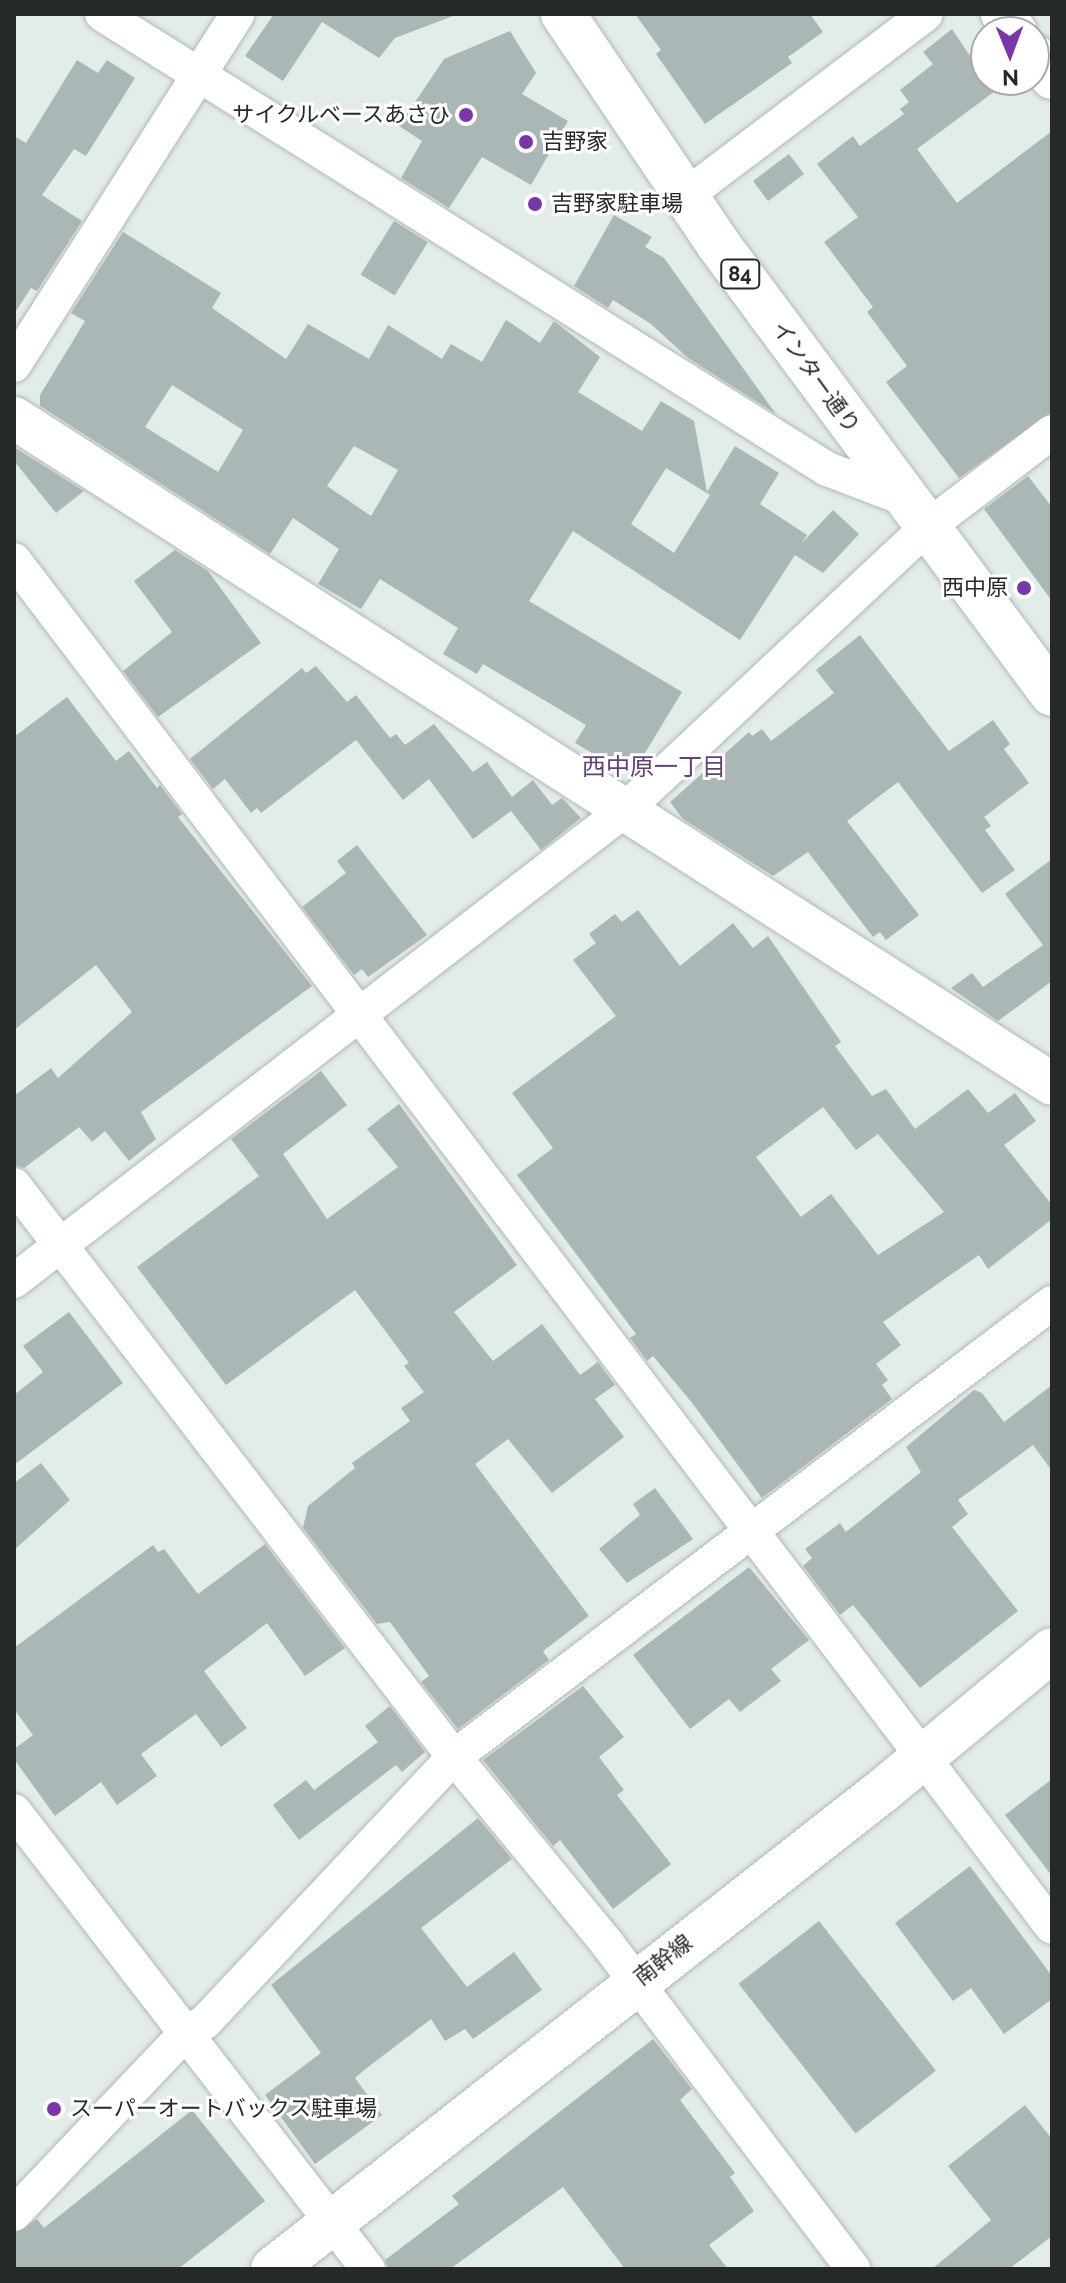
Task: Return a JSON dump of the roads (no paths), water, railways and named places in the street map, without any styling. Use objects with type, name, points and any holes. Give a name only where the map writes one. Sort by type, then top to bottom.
[{"type":"main road","name":"インター通り","points":[[563,14],[684,197],[914,513],[1052,694]]},
{"type":"main road","name":"南幹線","points":[[273,2269],[1052,1650]]},
{"type":"street","points":[[102,14],[827,469],[914,513]]},
{"type":"street","points":[[14,365],[238,14]]},
{"type":"street","points":[[684,197],[926,14]]},
{"type":"street","points":[[14,418],[1052,1084]]},
{"type":"street","points":[[14,1281],[626,809],[914,513],[1052,432]]},
{"type":"street","points":[[14,560],[755,1531],[1052,1927]]},
{"type":"street","points":[[14,1185],[454,1757],[634,1982],[853,2269]]},
{"type":"street","points":[[14,2214],[185,2034],[205,2022],[454,1757],[1052,1303]]},
{"type":"street","points":[[15,1814],[368,2269]]},
{"type":"place","name":"サイクルベースあさひ","points":[[466,115]]},
{"type":"place","name":"吉野家","points":[[526,142]]},
{"type":"place","name":"吉野家駐車場","points":[[535,204]]},
{"type":"place","name":"西中原","points":[[1024,588]]},
{"type":"place","name":"スーパーオートバックス駐車場","points":[[54,2109]]},
{"type":"district","name":"西中原一丁目","points":[[654,767]]}]
